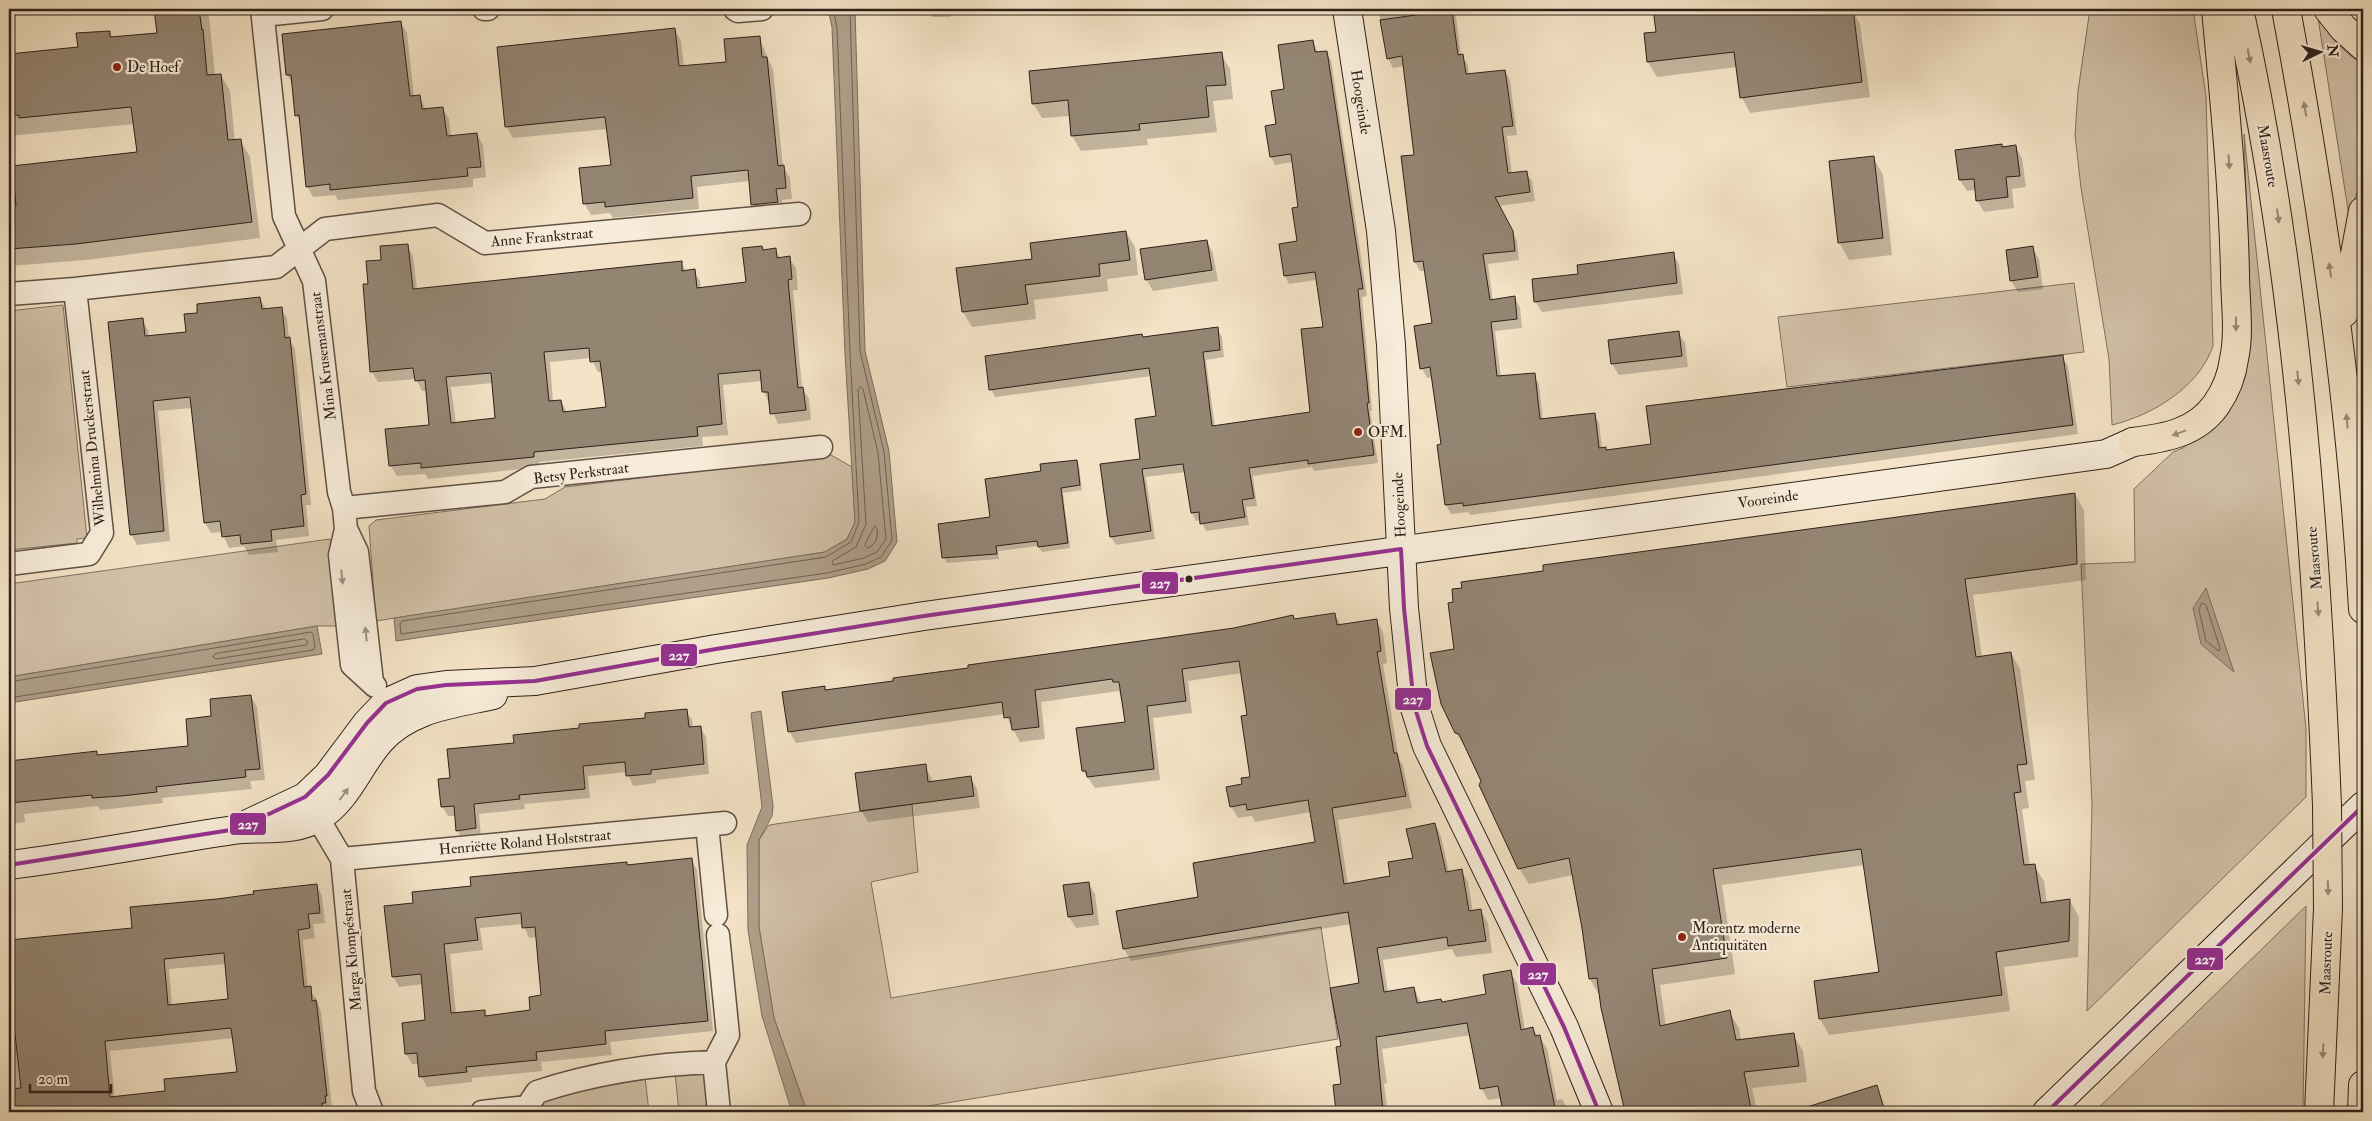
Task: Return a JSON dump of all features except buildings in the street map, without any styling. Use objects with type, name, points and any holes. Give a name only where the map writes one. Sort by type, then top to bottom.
[{"type":"highway","points":[[2133,442],[2162,439],[2189,429],[2205,417],[2227,386],[2235,359],[2233,232],[2226,113],[2216,9]]},
{"type":"highway","name":"Maasroute","points":[[2239,9],[2273,183],[2292,323],[2307,464],[2320,624],[2327,805],[2328,908],[2319,1112]]},
{"type":"highway","points":[[2286,9],[2317,180],[2339,336],[2363,609]]},
{"type":"highway","points":[[2328,9],[2343,28],[2363,46]]},
{"type":"highway","points":[[2339,336],[2363,211]]},
{"type":"highway","points":[[2362,1112],[2363,1085]]},
{"type":"main road","name":"Hoogeinde","points":[[1347,9],[1381,231],[1391,345],[1404,608],[1414,705],[1427,746],[1564,1027],[1599,1112]]},
{"type":"main road","name":"Vooreinde","points":[[311,807],[341,800],[380,741],[386,702],[424,711],[499,693],[535,681],[725,647],[924,616],[1401,549],[2106,454],[2133,442]]},
{"type":"main road","points":[[2047,1112],[2363,806]]},
{"type":"main road","points":[[9,865],[237,830],[284,828],[311,807]]},
{"type":"street","points":[[263,12],[322,9]]},
{"type":"street","points":[[735,9],[738,11],[762,9]]},
{"type":"street","name":"Mina Krusemanstraat","points":[[263,12],[284,216],[314,281],[339,492],[345,519],[340,555],[352,665],[386,702]]},
{"type":"street","name":"Anne Frankstraat","points":[[299,250],[325,229],[438,215],[485,243],[799,214]]},
{"type":"street","points":[[9,294],[75,289],[276,266],[299,250]]},
{"type":"street","name":"Wilhelmina Druckerstraat","points":[[9,564],[89,554],[102,533],[75,289]]},
{"type":"street","name":"Betsy Perkstraat","points":[[345,519],[506,492],[530,478],[821,447]]},
{"type":"street","name":"Marga Klompéstraat","points":[[311,807],[342,859],[364,1091],[372,1112]]},
{"type":"street","name":"Henriëtte Roland Holststraat","points":[[342,859],[716,824],[717,925],[728,1035],[714,1062]]},
{"type":"street","points":[[482,1112],[529,1110],[537,1092],[568,1082],[626,1069],[714,1062],[719,1112]]},
{"type":"shaded area","points":[[2090,9],[2193,9],[2206,96],[2213,346],[2197,374],[2173,397],[2143,414],[2112,425],[2109,359],[2081,188],[2075,135],[2078,91]]},
{"type":"shaded area","points":[[2318,18],[2343,49],[2363,64],[2363,175],[2349,216]]},
{"type":"shaded area","points":[[2244,134],[2306,729],[2306,797],[2087,1011],[2092,805],[2081,564],[2135,562],[2134,489],[2173,452],[2183,448],[2221,418],[2236,400],[2244,379],[2251,337]]},
{"type":"shaded area","points":[[2074,283],[2084,352],[1787,387],[1778,317]]},
{"type":"shaded area","points":[[63,305],[87,538],[77,539],[77,543],[9,550],[9,311]]},
{"type":"shaded area","points":[[831,455],[852,467],[855,522],[847,539],[825,552],[376,621],[369,526],[376,520],[545,499],[565,487]]},
{"type":"shaded area","points":[[330,539],[338,626],[317,626],[9,677],[9,584]]},
{"type":"shaded area","points":[[912,804],[918,872],[871,882],[891,998],[1130,957],[1321,927],[1338,1039],[891,1112],[807,1112],[774,1018],[759,927],[759,840],[769,825]]},
{"type":"shaded area","points":[[2306,906],[2303,1112],[2094,1112],[2117,1090]]},
{"type":"shaded area","points":[[675,1073],[704,1073],[708,1106],[703,1110],[679,1112]]},
{"type":"shaded area","points":[[645,1077],[649,1112],[544,1112],[542,1107],[550,1095]]},
{"type":"water","points":[[828,9],[855,9],[865,351],[889,451],[897,542],[885,561],[868,569],[828,578],[396,641],[394,618],[825,552],[847,539],[855,522],[845,353],[832,27]]},
{"type":"water","points":[[2206,588],[2234,672],[2201,644],[2193,608]]},
{"type":"water","points":[[317,626],[322,654],[9,703],[9,677]]},
{"type":"water","points":[[761,711],[773,806],[772,816],[759,840],[759,927],[774,1018],[807,1112],[792,1112],[762,1016],[748,930],[747,845],[762,807],[751,713]]},
{"type":"transit line","name":"227","points":[[1401,549],[1404,608],[1414,705],[1427,746],[1564,1027],[1599,1112]]},
{"type":"transit line","name":"227","points":[[9,865],[237,829],[305,797],[328,775],[367,723],[386,703],[417,689],[446,685],[535,681],[716,649],[924,616],[1401,549]]},
{"type":"transit line","name":"227","points":[[2047,1112],[2363,806]]},
{"type":"place","name":"De Hoef","points":[[117,67]]},
{"type":"place","name":"OFM.","points":[[1358,432]]},
{"type":"place","name":"Morentz moderne Antiquitäten","points":[[1682,937]]}]
